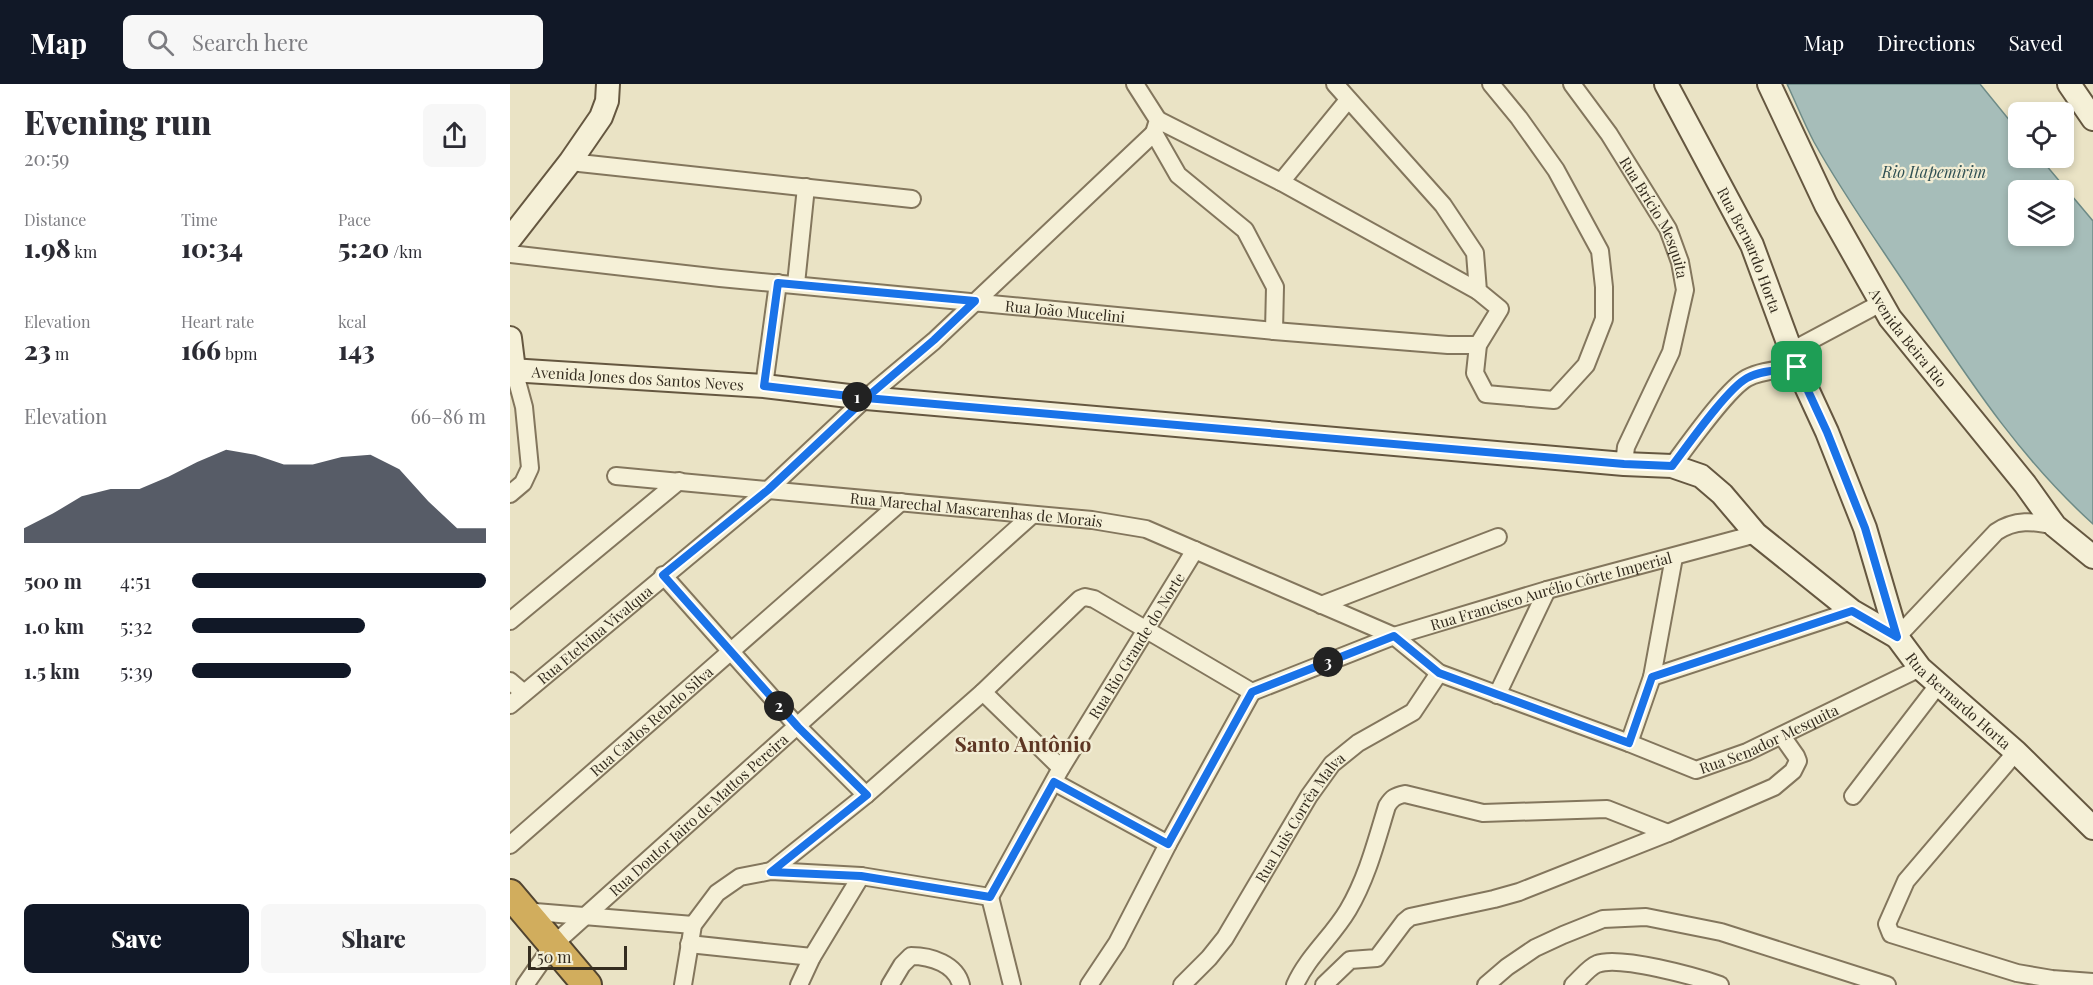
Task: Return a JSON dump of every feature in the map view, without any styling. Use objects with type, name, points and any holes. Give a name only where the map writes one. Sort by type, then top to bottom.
[{"type":"highway","points":[[515,905],[587,985]]},
{"type":"main road","name":"Rua Bernardo Horta","points":[[1666,84],[1752,245],[1794,359],[1827,432],[1865,528],[1897,637],[1920,668],[2016,752],[2093,828]]},
{"type":"main road","name":"Avenida Beira Rio","points":[[1769,84],[1826,205],[1890,318],[2025,484],[2055,526],[2093,557]]},
{"type":"main road","points":[[2069,84],[2093,119]]},
{"type":"main road","points":[[510,239],[570,162],[601,117],[612,90]]},
{"type":"main road","points":[[510,338],[512,370]]},
{"type":"main road","name":"Avenida Jones dos Santos Neves","points":[[512,370],[764,386],[866,398],[1624,464],[1672,466],[1701,476],[1722,494],[1756,534],[1852,611],[1897,637]]},
{"type":"street","points":[[1135,84],[1178,175],[1245,230],[1275,287],[1274,331]]},
{"type":"street","points":[[1335,84],[1443,205],[1475,253],[1478,291]]},
{"type":"street","points":[[1156,127],[1281,182],[1478,291],[1500,309],[1478,345],[1475,373],[1486,394],[1554,400],[1586,364],[1604,319],[1604,287],[1600,251],[1556,170],[1519,118],[1491,84]]},
{"type":"street","name":"Rua Brício Mesquita","points":[[1572,84],[1609,134],[1668,229],[1680,262],[1685,290],[1671,352],[1626,447],[1624,464]]},
{"type":"street","points":[[1281,182],[1348,100]]},
{"type":"street","name":"Rua Etelvina Vivalqua","points":[[510,705],[663,575],[768,490],[866,398],[934,340],[1156,127]]},
{"type":"street","points":[[570,162],[912,200]]},
{"type":"street","points":[[796,284],[806,187]]},
{"type":"street","name":"Rua João Mucelini","points":[[510,254],[778,283],[1274,331],[1448,345],[1478,345]]},
{"type":"street","name":"Avenida Jones dos Santos Neves","points":[[764,386],[778,283]]},
{"type":"street","points":[[1672,466],[1726,398],[1746,378],[1794,359],[1881,303]]},
{"type":"street","points":[[510,494],[523,483],[530,468],[524,407],[512,370]]},
{"type":"street","name":"Rua Marechal Mascarenhas de Morais","points":[[615,476],[1092,520],[1146,529],[1321,605]]},
{"type":"street","points":[[510,621],[679,482]]},
{"type":"street","name":"Rua Carlos Rebelo Silva","points":[[510,845],[901,502]]},
{"type":"street","name":"Rua Doutor Jairo de Mattos Pereira","points":[[525,985],[553,945],[584,916],[798,727],[1032,515]]},
{"type":"street","points":[[1897,637],[2001,528],[2017,522],[2055,526]]},
{"type":"street","name":"Rua Francisco Aurélio Côrte Imperial","points":[[1252,692],[1394,636],[1547,590],[1756,534]]},
{"type":"street","points":[[1321,605],[1498,537]]},
{"type":"street","name":"Rua Rio Grande do Norte","points":[[990,897],[1058,775],[1195,550]]},
{"type":"street","points":[[1629,743],[1652,677],[1674,556]]},
{"type":"street","points":[[663,575],[798,727],[867,795]]},
{"type":"street","points":[[1497,695],[1547,590]]},
{"type":"street","points":[[771,872],[867,795],[983,692],[1072,605],[1085,597],[1094,599],[1252,692],[1168,844],[1117,943],[1089,985]]},
{"type":"street","name":"Rua Senador Mesquita","points":[[1321,605],[1394,636],[1439,673],[1629,743],[1696,771],[1782,736],[1920,668]]},
{"type":"street","points":[[1652,677],[1852,611]]},
{"type":"street","name":"Rua Luis Corrêa Malva","points":[[1182,985],[1225,938],[1309,796],[1332,764],[1358,743],[1413,712],[1439,673]]},
{"type":"street","points":[[510,681],[524,693]]},
{"type":"street","points":[[1853,796],[1938,685]]},
{"type":"street","points":[[983,692],[1058,775],[1168,844]]},
{"type":"street","points":[[1323,985],[1350,960],[1377,958],[1410,917],[1519,892],[1668,833],[1774,787],[1797,765],[1796,756],[1782,736]]},
{"type":"street","points":[[2016,752],[1906,881],[1887,924],[1891,934],[2017,973],[2052,980],[2093,981]]},
{"type":"street","points":[[1295,985],[1313,955],[1348,911],[1371,857],[1387,806],[1396,796],[1405,794],[1483,813],[1606,809],[1668,833]]},
{"type":"street","points":[[683,985],[693,925],[717,893],[740,877],[771,872],[861,876],[990,897],[1012,985]]},
{"type":"street","points":[[799,985],[812,957],[861,876]]},
{"type":"street","points":[[515,905],[584,916],[693,925]]},
{"type":"street","points":[[1486,985],[1535,948],[1563,935],[1604,919],[1646,917],[1720,932],[1887,985]]},
{"type":"street","points":[[689,944],[812,957]]},
{"type":"street","points":[[890,985],[911,956],[923,956],[943,962],[959,976],[961,985]]},
{"type":"street","points":[[1573,985],[1597,963],[1618,962],[1640,965],[1720,985]]},
{"type":"water","name":"Rio Itapemirim","points":[[1787,84],[1980,84],[2008,118],[2008,168],[2048,168],[2059,180],[2008,180],[2008,246],[2074,246],[2074,198],[2093,221],[2093,524],[2042,472],[1976,389],[1863,221],[1814,142]]},
{"type":"district","name":"Santo Antônio","points":[[1023,743]]},
{"type":"route","points":[[1797,367],[1761,372],[1746,378],[1720,405],[1672,466],[1624,464],[866,398],[764,386],[778,283],[975,301],[934,340],[866,398],[768,490],[663,575],[798,727],[867,795],[771,872],[861,876],[990,897],[1054,782],[1168,844],[1252,692],[1394,636],[1439,673],[1629,743],[1652,677],[1852,611],[1897,637],[1865,528],[1827,432],[1797,367]]}]
